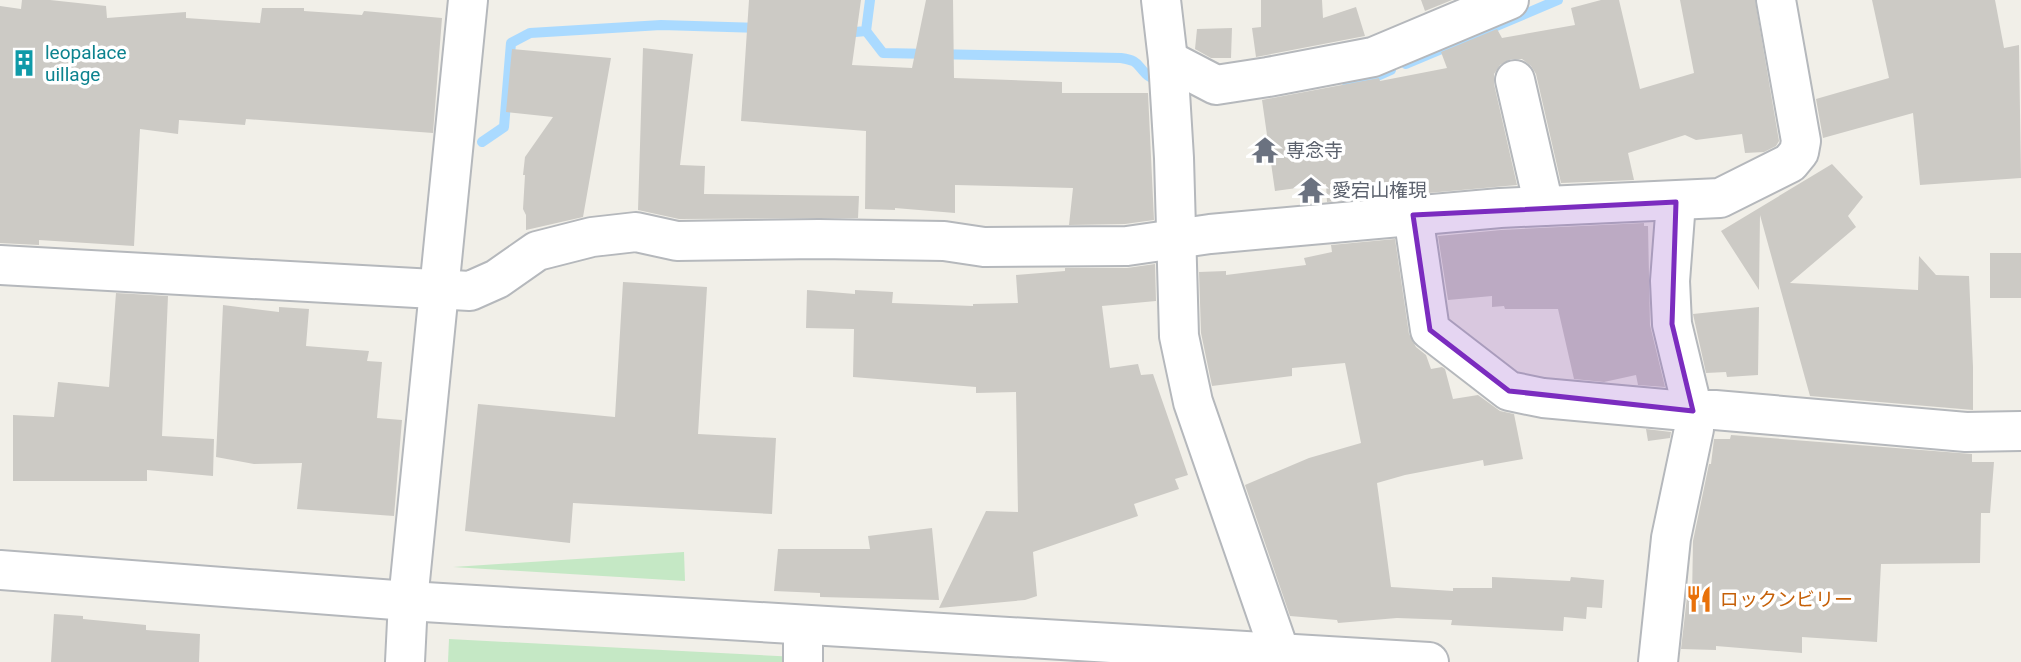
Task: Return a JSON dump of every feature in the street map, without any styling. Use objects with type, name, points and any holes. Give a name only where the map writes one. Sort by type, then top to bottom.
[{"type":"street","points":[[405,662],[408,601],[468,0]]},
{"type":"street","points":[[1161,0],[1174,158],[1179,336],[1194,402],[1280,653]]},
{"type":"street","points":[[1168,60],[1216,85],[1268,77],[1373,57],[1509,0]]},
{"type":"street","points":[[0,265],[470,291],[497,279],[537,251],[592,237],[636,232],[677,241],[944,241],[984,247],[1127,246],[1210,234],[1413,215],[1720,198],[1790,163],[1799,152],[1801,141],[1776,0]]},
{"type":"street","points":[[1515,80],[1544,206]]},
{"type":"street","points":[[1658,662],[1671,538],[1694,429],[1693,411],[1672,324],[1670,281],[1676,202]]},
{"type":"street","points":[[1413,215],[1430,330],[1508,390],[1543,398],[1693,411],[1715,410],[1966,432],[2021,431]]},
{"type":"street","points":[[0,570],[408,601],[803,644],[1280,653],[1429,662]]},
{"type":"highlighted area","points":[[1676,202],[1672,324],[1693,411],[1509,391],[1430,330],[1413,215]]},
{"type":"green space","points":[[684,552],[685,581],[453,567]]},
{"type":"green space","points":[[449,639],[798,657],[798,662],[448,662]]},
{"type":"building","points":[[22,0],[106,6],[107,18],[186,12],[186,18],[260,23],[262,8],[304,8],[304,11],[362,15],[364,11],[442,18],[433,133],[246,119],[245,125],[179,120],[178,134],[140,129],[134,246],[39,240],[39,245],[0,243],[0,6],[21,9]]},
{"type":"building","points":[[749,0],[861,0],[852,65],[912,68],[926,0],[953,0],[954,78],[1062,82],[1062,93],[1148,93],[1154,220],[1125,224],[1069,225],[1073,188],[955,185],[955,213],[895,208],[865,209],[866,131],[741,121]]},
{"type":"building","points":[[1261,0],[1322,0],[1323,18],[1356,7],[1365,36],[1256,57],[1252,28],[1261,27]]},
{"type":"building","points":[[1421,0],[1452,0],[1425,11]]},
{"type":"building","points":[[1601,0],[1619,0],[1640,89],[1694,73],[1680,0],[1755,0],[1779,141],[1776,146],[1764,152],[1745,153],[1742,134],[1696,140],[1685,135],[1628,153],[1634,180],[1561,183],[1536,74],[1522,59],[1511,59],[1500,65],[1494,74],[1494,84],[1517,185],[1327,202],[1326,184],[1275,191],[1262,100],[1447,68],[1441,52],[1497,29],[1502,38],[1575,25],[1571,8]]},
{"type":"building","points":[[1872,0],[1995,0],[2004,48],[2019,45],[2021,178],[1920,185],[1913,113],[1823,138],[1816,99],[1889,78]]},
{"type":"building","points":[[1232,28],[1231,58],[1211,58],[1195,49],[1197,29]]},
{"type":"building","points":[[643,48],[693,54],[680,165],[705,166],[704,194],[859,196],[858,218],[679,219],[638,210]]},
{"type":"building","points":[[512,49],[611,58],[583,217],[526,230],[526,215],[523,209],[525,157],[553,117],[506,112]]},
{"type":"building","points":[[1832,164],[1863,197],[1848,216],[1856,227],[1790,283],[1918,290],[1919,256],[1936,275],[1969,276],[1973,410],[1810,396],[1760,215],[1759,290],[1721,231]]},
{"type":"building","points":[[1644,223],[1644,226],[1648,226],[1650,325],[1665,387],[1638,385],[1636,375],[1604,382],[1574,379],[1558,309],[1492,307],[1492,296],[1448,300],[1438,236]]},
{"type":"building","points":[[1395,239],[1409,334],[1416,347],[1426,355],[1431,369],[1445,369],[1453,399],[1478,395],[1500,411],[1514,414],[1523,459],[1484,466],[1483,460],[1377,483],[1391,587],[1453,591],[1453,588],[1492,588],[1492,577],[1570,581],[1571,577],[1604,580],[1602,608],[1587,607],[1586,619],[1564,617],[1563,631],[1451,625],[1452,620],[1397,618],[1338,623],[1337,620],[1290,616],[1245,485],[1309,458],[1361,443],[1345,363],[1292,368],[1292,376],[1212,386],[1201,333],[1199,272],[1226,271],[1226,275],[1306,265],[1304,258],[1332,252],[1331,245]]},
{"type":"building","points":[[1990,253],[2021,253],[2021,298],[1990,298]]},
{"type":"building","points":[[1155,264],[1156,301],[1102,306],[1110,368],[1138,364],[1141,375],[1153,374],[1188,475],[1175,479],[1179,489],[1134,504],[1138,516],[1033,552],[1037,596],[1025,600],[939,608],[986,511],[1018,512],[1016,392],[976,393],[976,387],[853,377],[854,329],[806,328],[807,290],[855,294],[855,290],[893,292],[892,303],[973,306],[1018,303],[1016,275],[1065,271],[1065,268],[1127,268]]},
{"type":"building","points":[[623,282],[707,287],[698,434],[776,438],[772,514],[573,503],[570,543],[465,531],[478,404],[615,417]]},
{"type":"building","points":[[116,293],[168,296],[162,436],[214,439],[213,476],[147,470],[147,481],[13,481],[13,415],[54,417],[58,382],[109,387]]},
{"type":"building","points":[[223,305],[279,312],[279,307],[309,309],[306,346],[369,351],[367,361],[382,362],[377,418],[402,420],[394,516],[297,509],[302,463],[254,464],[216,457]]},
{"type":"building","points":[[1759,307],[1758,375],[1727,377],[1726,372],[1706,373],[1693,314]]},
{"type":"building","points":[[1646,429],[1671,432],[1670,438],[1648,441]]},
{"type":"building","points":[[1731,435],[1972,454],[1972,462],[1994,462],[1990,513],[1981,513],[1980,563],[1881,564],[1877,642],[1802,637],[1802,653],[1716,646],[1716,650],[1681,649],[1687,597],[1692,598],[1693,541],[1711,464],[1714,439],[1730,439]]},
{"type":"building","points":[[932,528],[939,600],[820,597],[820,593],[774,591],[778,549],[870,549],[868,536]]},
{"type":"building","points":[[54,614],[146,625],[146,630],[200,634],[199,662],[51,662]]},
{"type":"waterway","points":[[844,33],[866,31],[870,0]]},
{"type":"waterway","points":[[1406,64],[1558,0]]},
{"type":"waterway","points":[[482,142],[504,127],[511,43],[530,33],[661,25],[761,28]]},
{"type":"waterway","points":[[866,31],[883,53],[1121,58],[1134,61],[1148,75],[1162,83]]},
{"type":"waterway","points":[[1346,81],[1373,78],[1391,70]]},
{"type":"place","name":"leopalace uillage","points":[[24,63]]},
{"type":"place","name":"専念寺","points":[[1265,150]]},
{"type":"place","name":"愛宕山権現","points":[[1311,190]]},
{"type":"place","name":"ロックンビリー","points":[[1699,599]]}]
